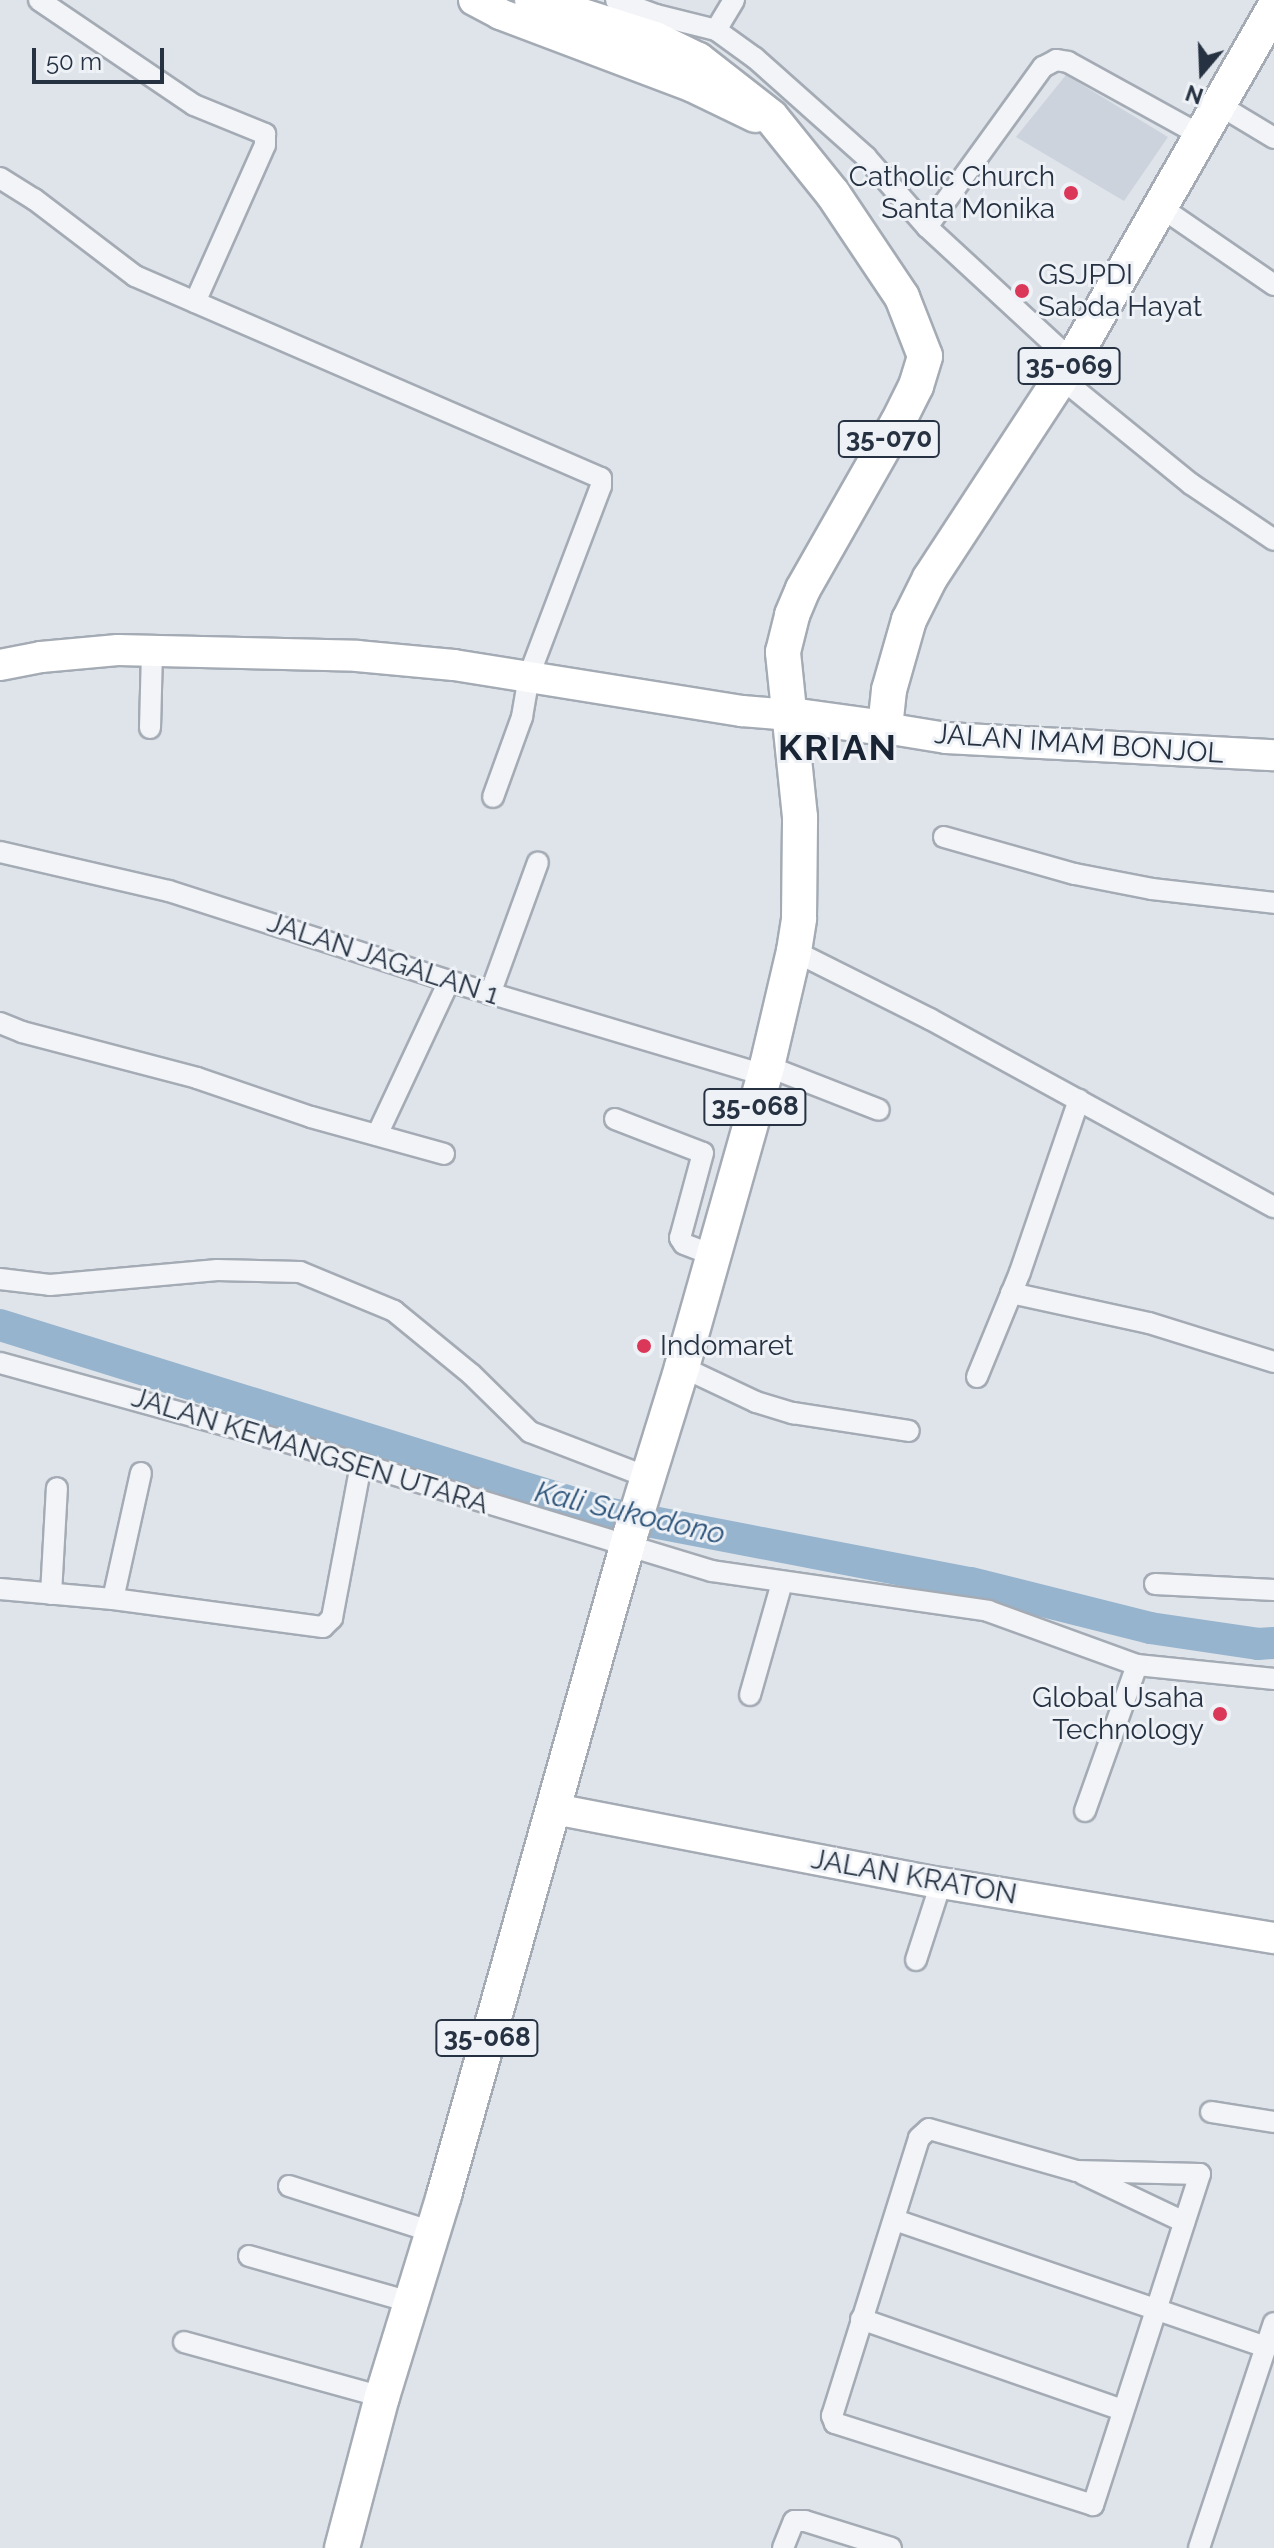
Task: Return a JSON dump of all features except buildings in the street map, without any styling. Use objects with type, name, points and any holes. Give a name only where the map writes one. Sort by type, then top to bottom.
[{"type":"main road","points":[[474,0],[729,102],[759,120],[818,175]]},
{"type":"main road","name":"35-070","points":[[532,0],[655,39],[698,60],[771,117],[818,175],[902,297],[925,356],[898,422],[796,605],[783,652],[791,715]]},
{"type":"main road","name":"35-069","points":[[885,728],[889,690],[916,606],[930,578],[1066,370],[1221,106],[1274,9]]},
{"type":"main road","points":[[0,665],[56,655],[118,650],[357,656],[454,665],[742,711],[885,728]]},
{"type":"main road","name":"35-068","points":[[342,2548],[382,2397],[433,2232],[766,1071],[794,951],[801,858],[791,715]]},
{"type":"main road","name":"JALAN IMAM BONJOL","points":[[885,728],[946,738],[1274,755]]},
{"type":"main road","name":"JALAN KRATON","points":[[555,1809],[941,1883],[1274,1938]]},
{"type":"street","points":[[39,0],[194,105],[265,134],[265,145],[195,302]]},
{"type":"street","points":[[616,0],[656,15],[716,30],[755,58],[866,157],[927,227],[1066,370],[1191,484],[1274,540]]},
{"type":"street","points":[[716,30],[734,0]]},
{"type":"street","points":[[927,227],[1049,62],[1068,62],[1202,136]]},
{"type":"street","points":[[1221,106],[1274,138]]},
{"type":"street","points":[[0,178],[34,199],[135,276],[599,475],[601,486],[529,676],[522,717],[493,797]]},
{"type":"street","points":[[1162,208],[1274,285]]},
{"type":"street","points":[[150,728],[152,652]]},
{"type":"street","points":[[944,837],[1075,874],[1152,889],[1274,903]]},
{"type":"street","name":"JALAN JAGALAN 1","points":[[0,852],[169,891],[490,994],[766,1071],[879,1110]]},
{"type":"street","points":[[490,994],[538,862]]},
{"type":"street","points":[[794,951],[930,1019],[1274,1207]]},
{"type":"street","points":[[377,1135],[449,981]]},
{"type":"street","points":[[0,1023],[22,1032],[197,1078],[444,1154]]},
{"type":"street","points":[[977,1377],[1011,1293],[1079,1100]]},
{"type":"street","points":[[615,1119],[703,1153],[680,1238],[684,1244],[713,1255]]},
{"type":"street","points":[[0,1279],[50,1285],[217,1270],[300,1272],[394,1311],[471,1374],[530,1432],[646,1482]]},
{"type":"street","points":[[1011,1293],[1149,1323],[1274,1362]]},
{"type":"street","name":"JALAN KEMANGSEN UTARA","points":[[0,1363],[135,1397],[361,1464],[630,1537],[712,1571],[988,1611],[1137,1665],[1274,1679]]},
{"type":"street","points":[[682,1367],[756,1402],[793,1413],[909,1431]]},
{"type":"street","points":[[0,1589],[113,1599],[315,1628],[329,1625],[361,1464]]},
{"type":"street","points":[[113,1599],[141,1473]]},
{"type":"street","points":[[51,1594],[57,1488]]},
{"type":"street","points":[[750,1695],[782,1583]]},
{"type":"street","points":[[1155,1584],[1274,1590]]},
{"type":"street","points":[[1085,1811],[1137,1665]]},
{"type":"street","points":[[916,1960],[941,1883]]},
{"type":"street","points":[[1211,2112],[1274,2122]]},
{"type":"street","points":[[1076,2171],[1199,2173],[1157,2311],[1094,2502],[1089,2506],[835,2423],[832,2416],[861,2319],[919,2138],[929,2129],[1076,2171],[1184,2222]]},
{"type":"street","points":[[289,2186],[433,2232]]},
{"type":"street","points":[[895,2220],[1266,2347]]},
{"type":"street","points":[[249,2256],[411,2302]]},
{"type":"street","points":[[861,2319],[1122,2410]]},
{"type":"street","points":[[1199,2548],[1274,2323]]},
{"type":"street","points":[[184,2342],[382,2397]]},
{"type":"street","points":[[783,2548],[794,2521],[805,2521],[891,2548]]},
{"type":"shaded area","points":[[1066,75],[1168,137],[1124,201],[1016,137]]},
{"type":"waterway","name":"Kali Sukodono","points":[[0,1325],[606,1513],[971,1583],[1150,1628],[1258,1644],[1274,1643]]},
{"type":"place","name":"Catholic Church Santa Monika","points":[[1071,193]]},
{"type":"place","name":"GSJPDI Sabda Hayat","points":[[1022,291]]},
{"type":"place","name":"Indomaret","points":[[644,1346]]},
{"type":"place","name":"Global Usaha Technology","points":[[1220,1714]]},
{"type":"district","name":"KRIAN","points":[[838,748]]}]
